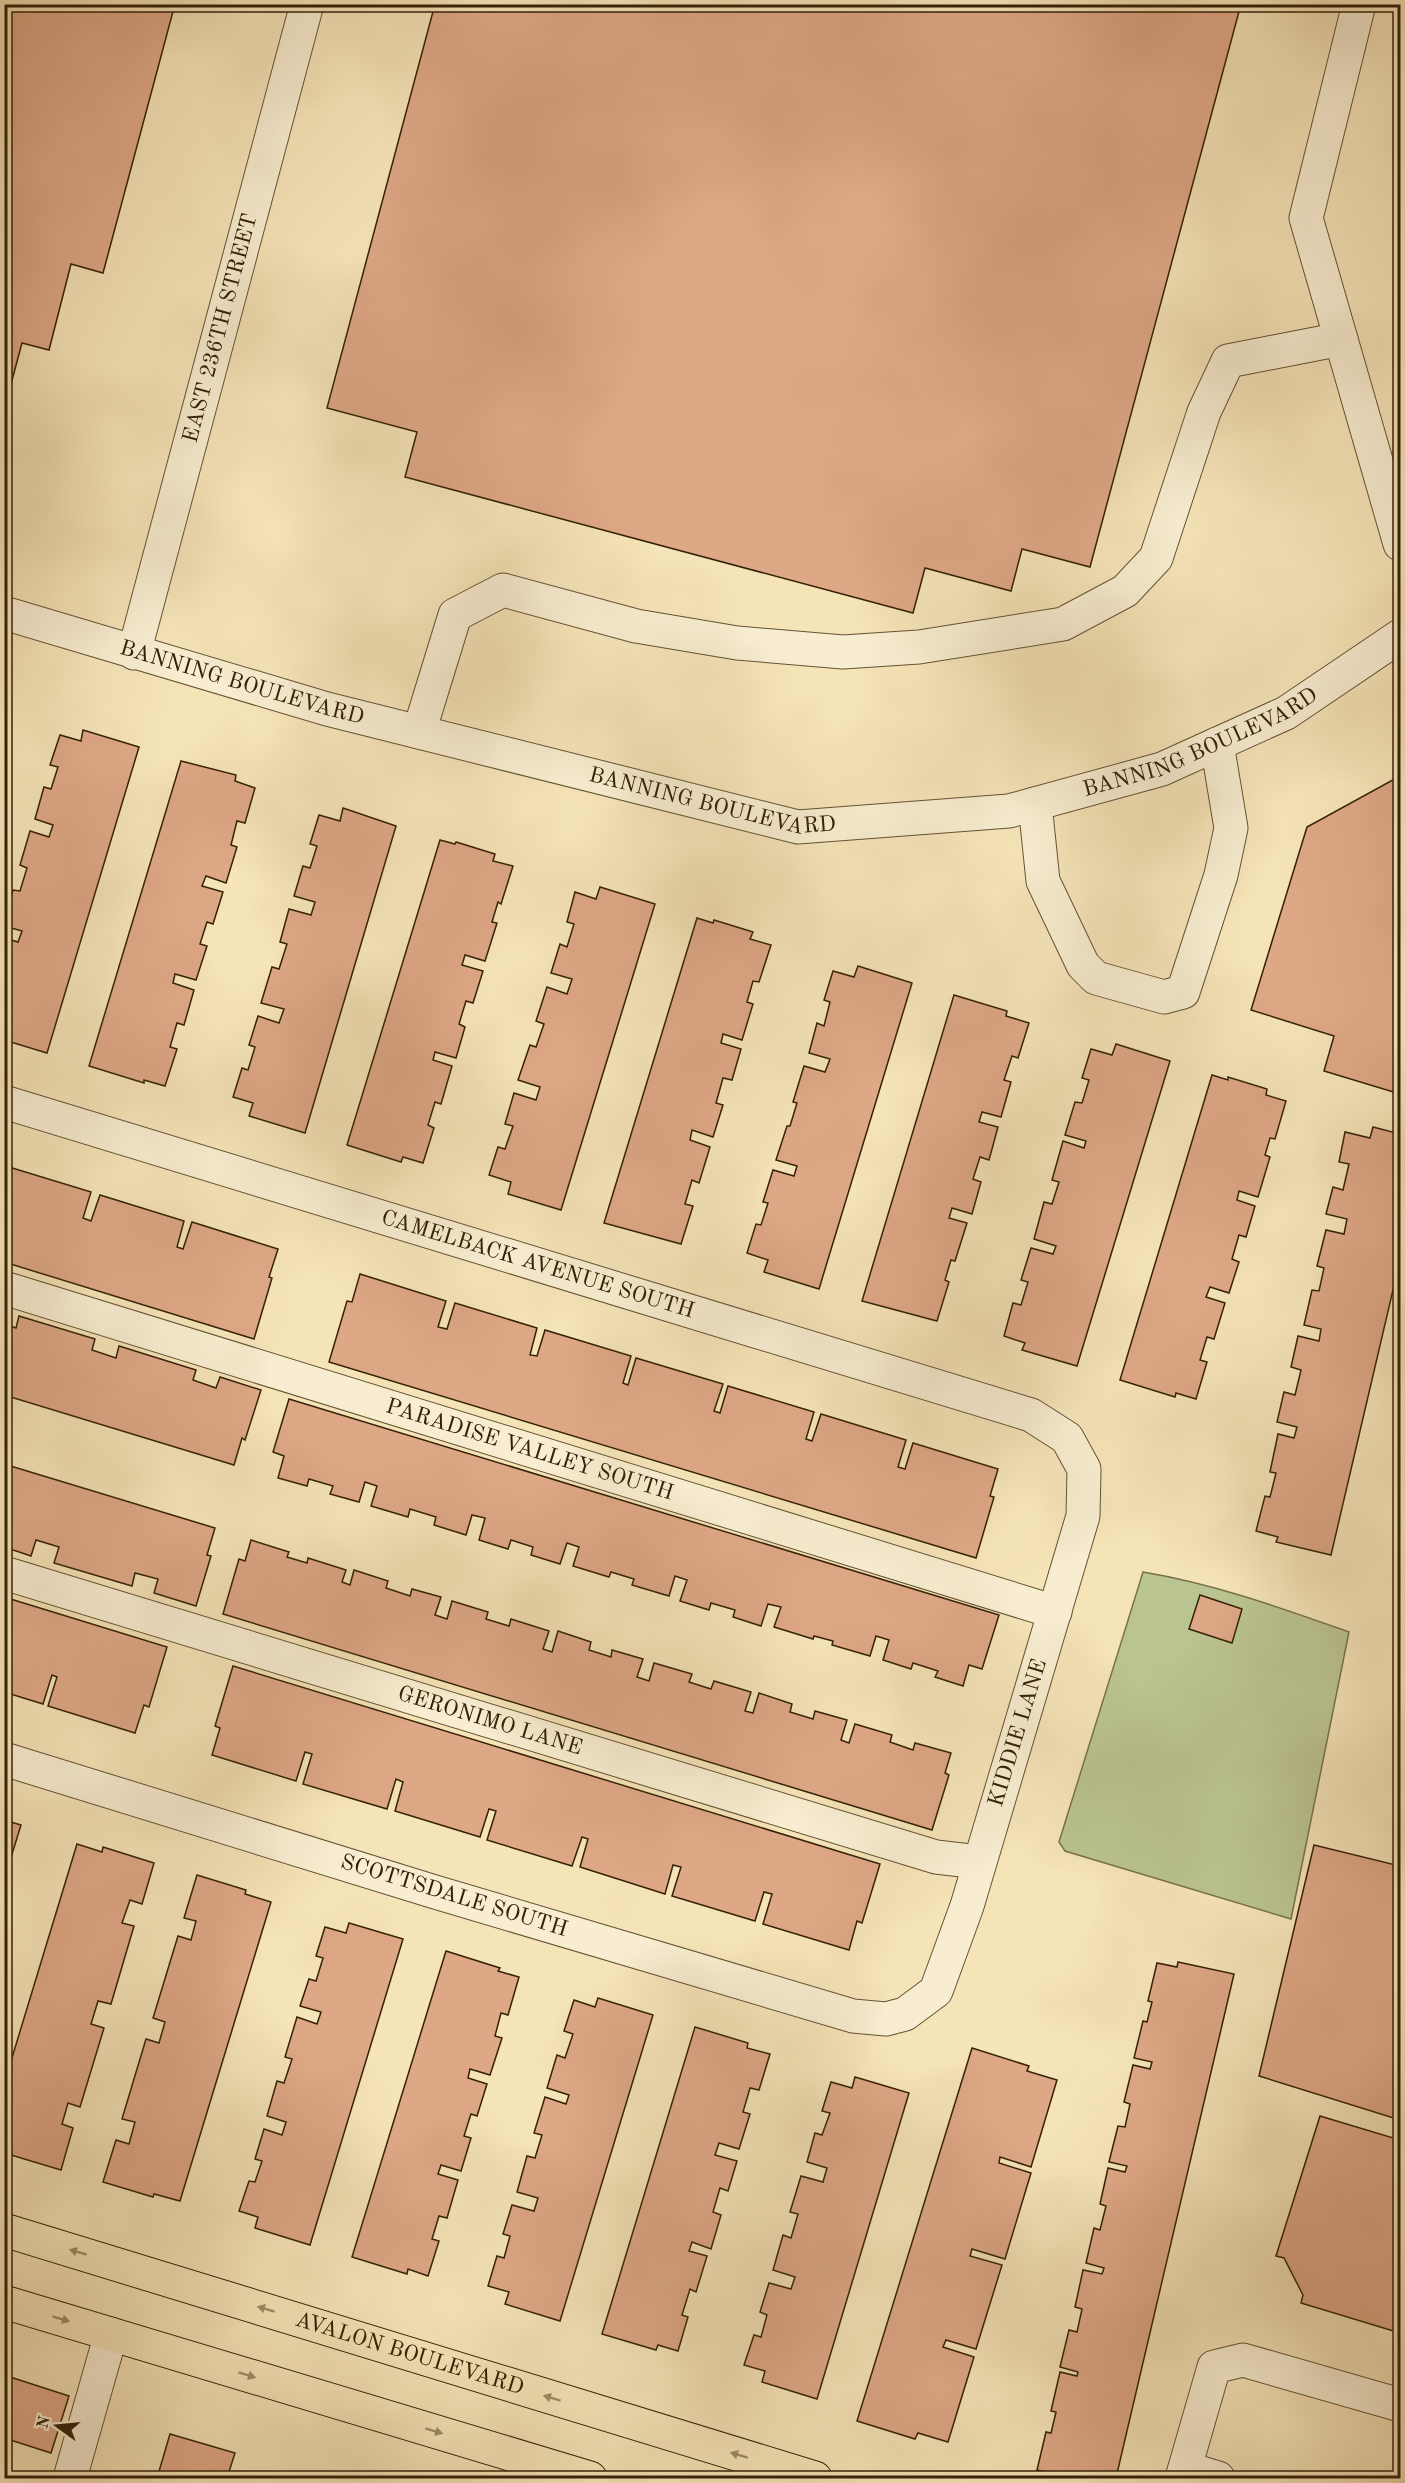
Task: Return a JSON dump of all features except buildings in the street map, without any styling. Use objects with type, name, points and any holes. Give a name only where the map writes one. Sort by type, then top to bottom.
[{"type":"main road","name":"AVALON BOULEVARD","points":[[4,2230],[815,2478]]},
{"type":"main road","points":[[4,2302],[590,2478]]},
{"type":"street","name":"EAST 236TH STREET","points":[[134,653],[307,4]]},
{"type":"street","points":[[1359,4],[1306,218],[1401,543]]},
{"type":"street","points":[[419,732],[455,615],[503,590],[636,626],[737,643],[843,652],[919,647],[1062,624],[1125,591],[1156,558],[1203,412],[1228,361],[1341,339]]},
{"type":"street","name":"BANNING BOULEVARD","points":[[4,613],[327,709],[798,827],[1009,811],[1162,769],[1286,713],[1401,636]]},
{"type":"street","points":[[1035,804],[1043,881],[1083,965],[1096,978],[1164,997],[1183,992],[1221,875],[1231,828],[1217,744]]},
{"type":"street","name":"CAMELBACK AVENUE SOUTH","points":[[4,1102],[1030,1414],[1067,1438]]},
{"type":"street","name":"PARADISE VALLEY SOUTH","points":[[4,1288],[1055,1612]]},
{"type":"street","name":"KIDDIE LANE","points":[[905,2014],[936,1991],[967,1906],[1083,1516],[1084,1470],[1067,1438]]},
{"type":"street","name":"GERONIMO LANE","points":[[4,1573],[936,1857],[979,1862]]},
{"type":"street","name":"SCOTTSDALE SOUTH","points":[[4,1759],[853,2016],[886,2019],[905,2014]]},
{"type":"street","points":[[70,2478],[111,2334]]},
{"type":"street","points":[[1218,2478],[1184,2473],[1214,2367],[1243,2360],[1401,2405]]},
{"type":"green space","points":[[1143,1572],[1222,1590],[1349,1632],[1291,1919],[1065,1851],[1059,1842]]}]
